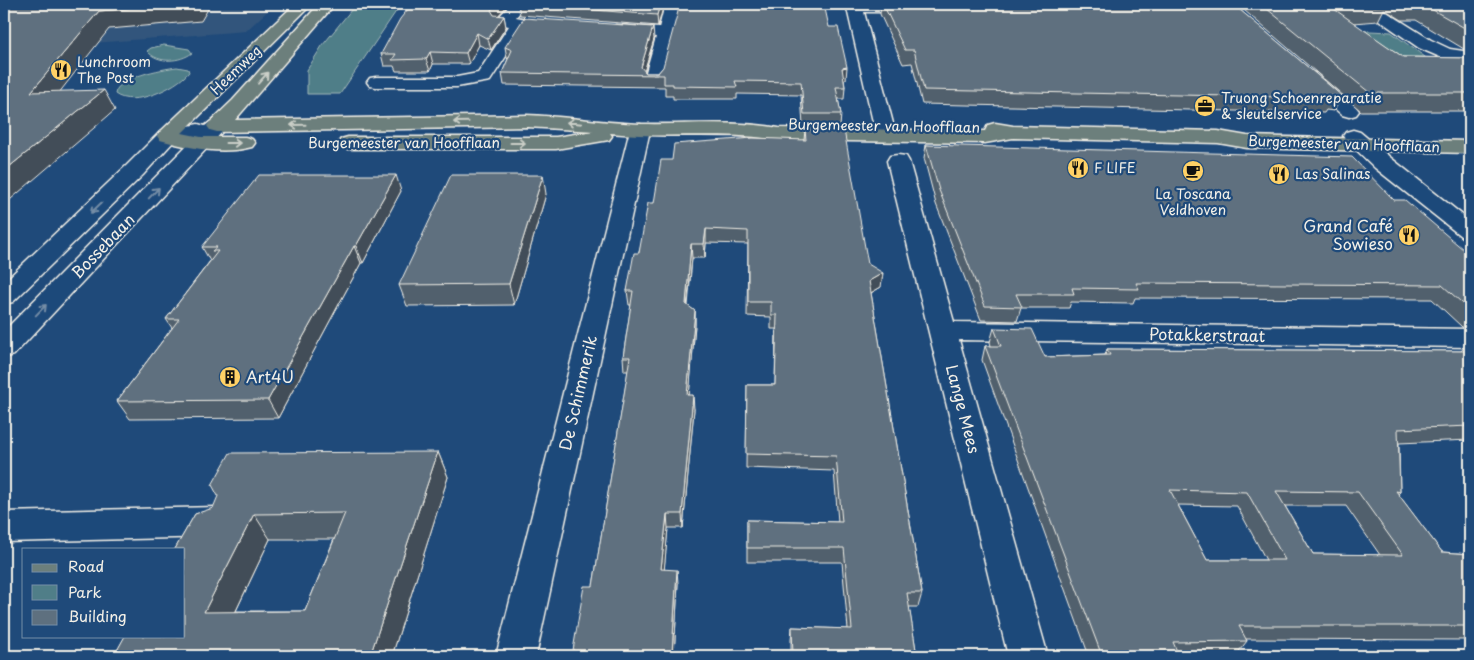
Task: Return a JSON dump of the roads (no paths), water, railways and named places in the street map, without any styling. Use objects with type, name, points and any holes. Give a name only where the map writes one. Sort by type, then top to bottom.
[{"type":"main road","name":"Heemweg","points":[[168,136],[304,4]]},
{"type":"main road","name":"Heemweg","points":[[209,135],[240,104],[328,4]]},
{"type":"main road","name":"Burgemeester van Hoofflaan","points":[[168,136],[209,135],[556,143],[640,130],[755,130],[779,134],[890,140],[985,137],[1013,132],[1218,137],[1247,142],[1470,138]]},
{"type":"main road","name":"Burgemeester van Hoofflaan","points":[[1358,140],[1470,147]]},
{"type":"street","points":[[519,4],[503,21],[540,24]]},
{"type":"street","points":[[653,79],[673,4]]},
{"type":"street","points":[[1364,4],[1425,44],[1446,53],[1470,57]]},
{"type":"street","points":[[4,50],[8,47],[10,5]]},
{"type":"street","points":[[855,5],[935,7]]},
{"type":"street","name":"Lange Mees","points":[[855,5],[1028,656]]},
{"type":"street","points":[[376,82],[457,82],[484,77],[520,22]]},
{"type":"street","points":[[597,28],[664,33]]},
{"type":"street","points":[[1298,67],[1348,111]]},
{"type":"street","name":"De Schimmerik","points":[[516,656],[640,130]]},
{"type":"street","name":"Bossebaan","points":[[4,348],[209,135]]},
{"type":"street","name":"Bossebaan","points":[[4,296],[168,136]]},
{"type":"street","points":[[1358,140],[1383,163],[1470,232]]},
{"type":"street","name":"Potakkerstraat","points":[[943,331],[1470,338]]},
{"type":"street","points":[[4,527],[217,522]]},
{"type":"place","name":"Lunchroom The Post","points":[[61,70]]},
{"type":"place","name":"Truong Schoenreparatie & sleutelservice","points":[[1205,106]]},
{"type":"place","name":"F LIFE","points":[[1078,168]]},
{"type":"place","name":"La Toscana Veldhoven","points":[[1193,171]]},
{"type":"place","name":"Las Salinas","points":[[1279,174]]},
{"type":"place","name":"Grand Café Sowieso","points":[[1409,235]]},
{"type":"place","name":"Art4U","points":[[230,377]]}]
